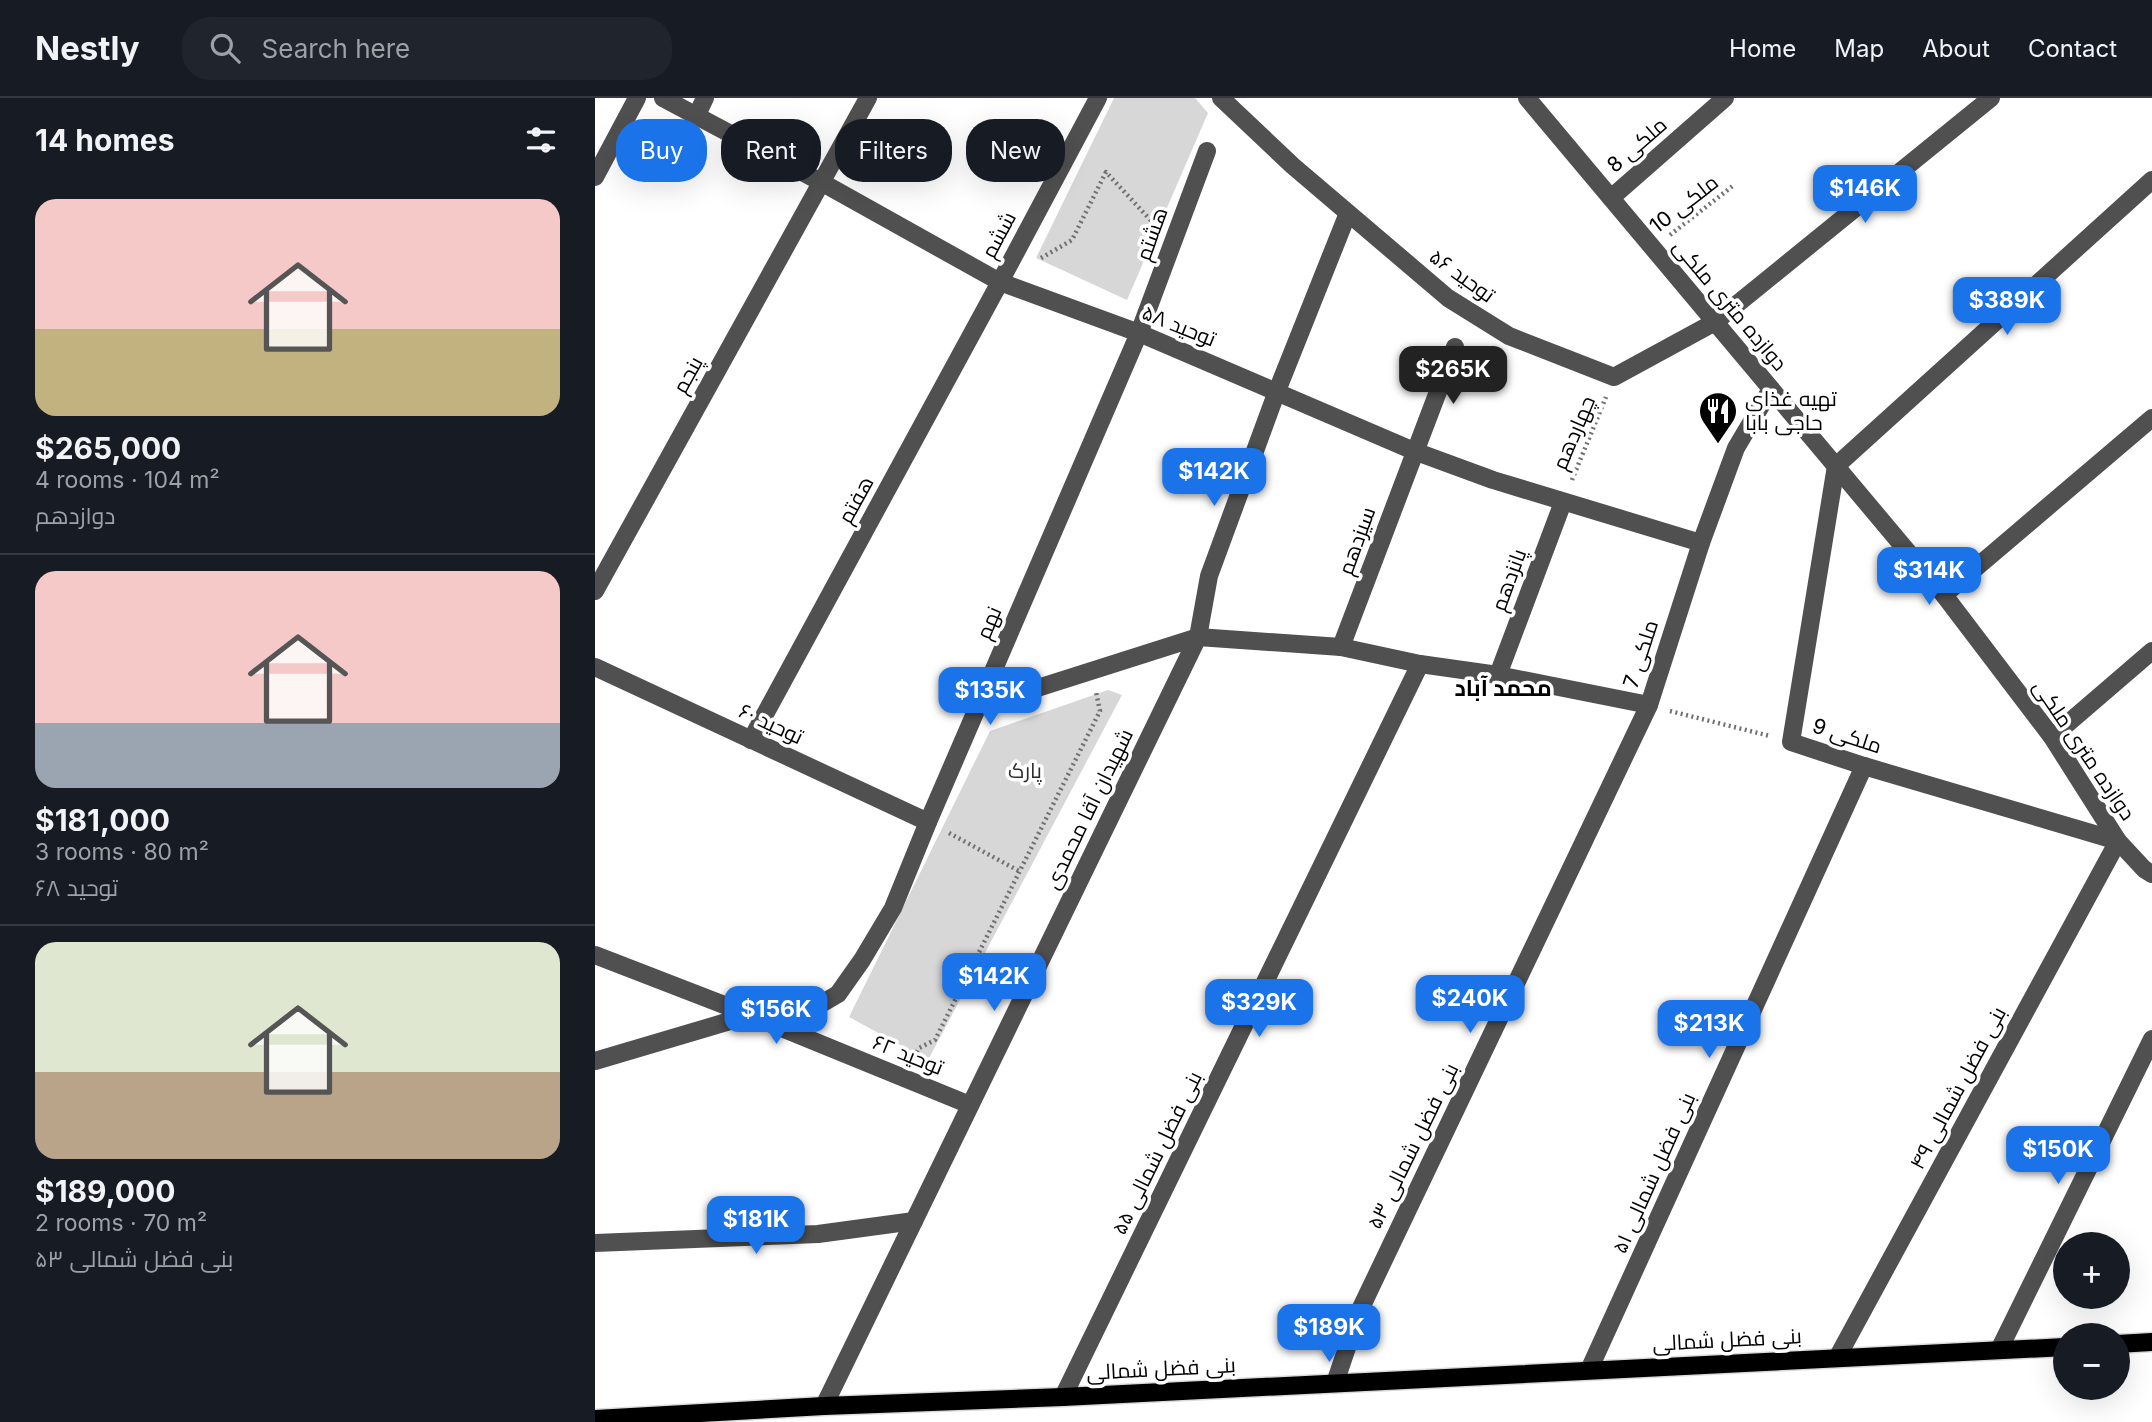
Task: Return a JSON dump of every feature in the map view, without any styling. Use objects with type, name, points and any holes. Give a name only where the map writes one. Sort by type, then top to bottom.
[{"type":"main road","points":[[2130,1343],[2152,1342]]},
{"type":"main road","name":"بنی فضل شمالی","points":[[595,1419],[2053,1348]]},
{"type":"street","points":[[595,177],[637,98]]},
{"type":"street","name":"توحید ۵۸","points":[[663,98],[721,130]]},
{"type":"street","points":[[696,117],[705,98]]},
{"type":"street","name":"پنجم","points":[[595,591],[868,98]]},
{"type":"street","name":"ششم","points":[[1000,282],[1098,98]]},
{"type":"street","name":"توحید ۵۶","points":[[1221,98],[1293,166],[1448,298],[1509,336],[1614,377]]},
{"type":"street","name":"دوازده متری ملکی","points":[[1527,98],[1944,595],[2052,737],[2118,841],[2149,868]]},
{"type":"street","name":"ملکی 8","points":[[1611,198],[1725,98]]},
{"type":"street","points":[[1614,377],[1715,322],[1991,98]]},
{"type":"street","name":"هشتم","points":[[1139,333],[1207,151]]},
{"type":"street","points":[[1836,466],[2152,180]]},
{"type":"street","name":"توحید ۵۸","points":[[821,182],[1000,282],[1139,333],[1414,451],[1493,480],[1701,543]]},
{"type":"street","name":"شهیدان آقا محمدی","points":[[824,1406],[1198,638],[1209,576],[1277,391],[1348,213]]},
{"type":"street","name":"هفتم","points":[[751,740],[1000,282]]},
{"type":"street","name":"نهم","points":[[750,1015],[809,1011],[838,994],[893,908],[1139,333]]},
{"type":"street","name":"سیزدهم","points":[[1341,647],[1455,346]]},
{"type":"street","name":"ملکی 7","points":[[1198,638],[1341,647],[1649,705],[1701,543],[1736,449],[1771,389]]},
{"type":"street","points":[[1944,595],[2152,418]]},
{"type":"street","name":"ملکی 9","points":[[1836,466],[1791,742],[2118,841]]},
{"type":"street","name":"پانزدهم","points":[[1498,675],[1563,502]]},
{"type":"street","points":[[978,707],[1198,638]]},
{"type":"street","points":[[2052,737],[2152,651]]},
{"type":"street","name":"بنی فضل شمالی ۵۵","points":[[1063,1397],[1420,664]]},
{"type":"street","name":"توحید ۶۰","points":[[595,667],[928,822]]},
{"type":"street","name":"بنی فضل شمالی ۵۳","points":[[1335,1383],[1359,1312],[1649,705]]},
{"type":"street","name":"بنی فضل شمالی ۵۱","points":[[1589,1370],[1864,766]]},
{"type":"street","name":"بنی فضل شمالی ۴۹","points":[[1837,1358],[2118,841]]},
{"type":"street","name":"توحید ۶۲","points":[[595,956],[750,1015],[970,1105]]},
{"type":"street","points":[[595,1061],[750,1015]]},
{"type":"street","points":[[1999,1350],[2152,1039]]},
{"type":"street","points":[[595,1244],[818,1234],[914,1221]]},
{"type":"path","points":[[1036,261],[1072,240],[1106,173],[1173,244]]},
{"type":"path","name":"ملکی 10","points":[[1653,249],[1734,184]]},
{"type":"path","name":"چهاردهم","points":[[1563,502],[1614,377]]},
{"type":"path","points":[[902,1077],[919,1048],[935,1040],[1100,710],[1091,671]]},
{"type":"path","points":[[1649,705],[1791,742]]},
{"type":"path","points":[[928,822],[1019,871]]},
{"type":"green space","points":[[1114,98],[1195,98],[1208,113],[1127,300],[1036,258]]},
{"type":"green space","name":"پارک","points":[[1108,690],[1122,695],[928,1060],[849,1017],[990,731]]},
{"type":"place","name":"تهیه غذای حاجی بابا","points":[[1718,445]]},
{"type":"district","name":"محمد آباد","points":[[1503,688]]}]
